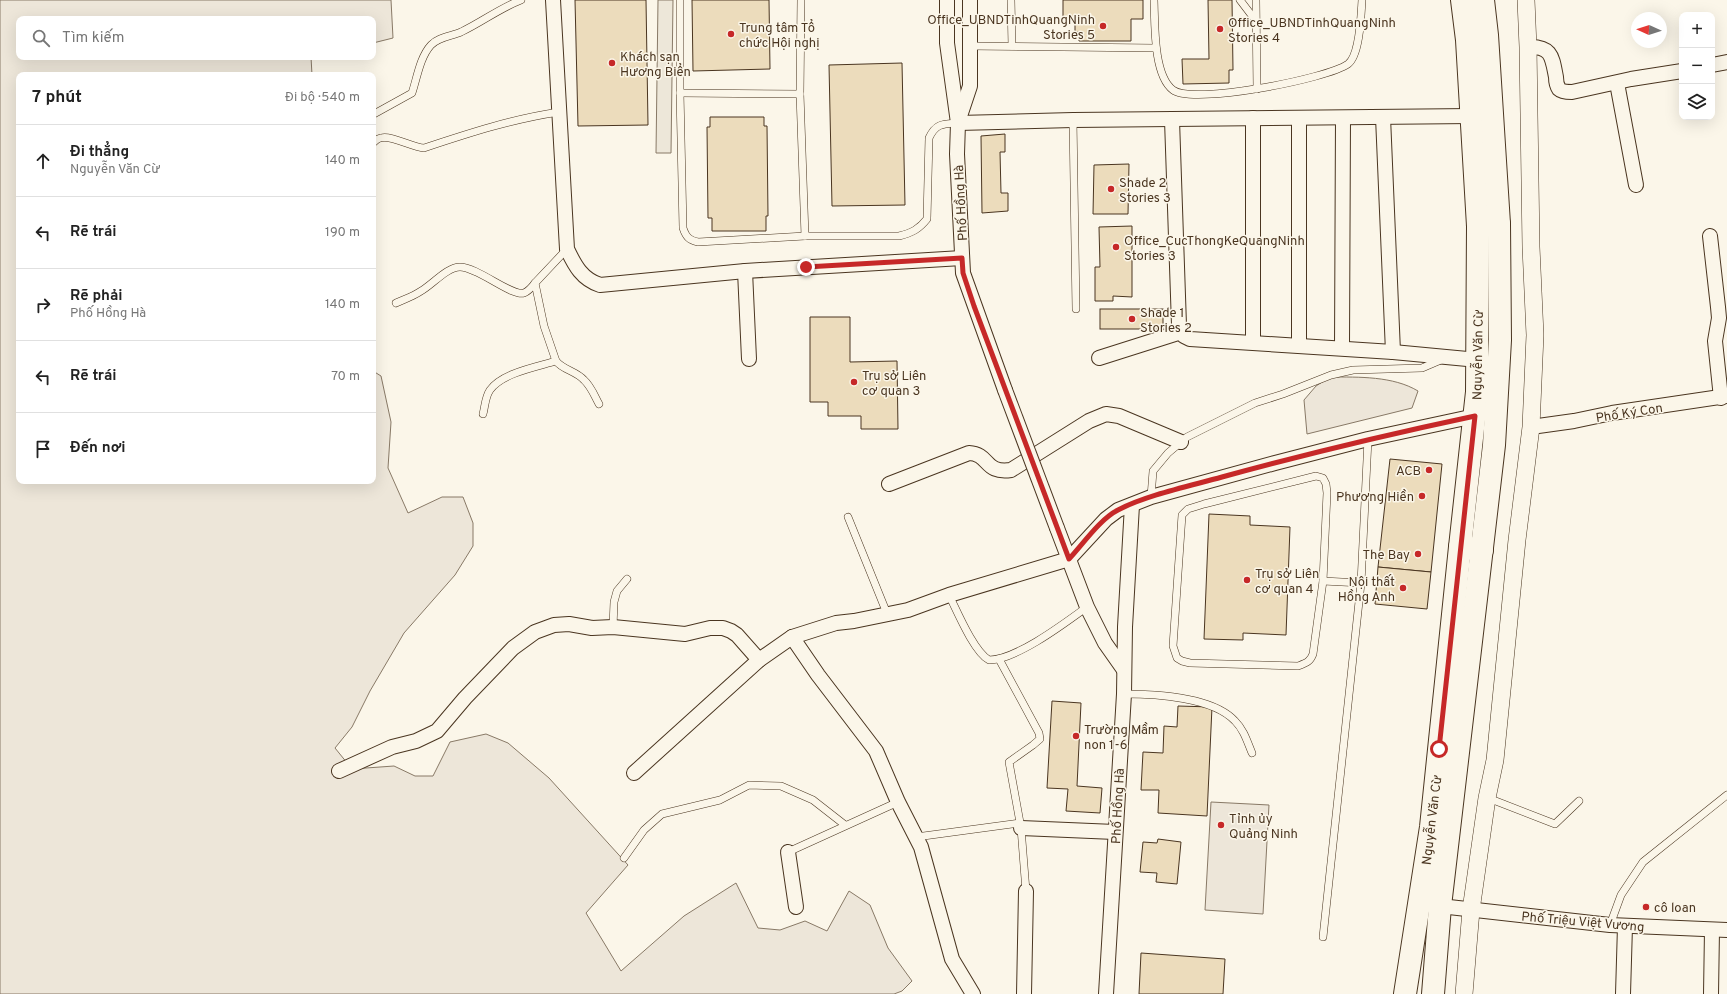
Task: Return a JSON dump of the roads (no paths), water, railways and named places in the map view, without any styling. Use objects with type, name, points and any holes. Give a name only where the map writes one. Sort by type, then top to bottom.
[{"type":"main road","name":"Nguyễn Văn Cừ","points":[[1405,994],[1431,827],[1477,392],[1478,226],[1467,40],[1462,0]]},
{"type":"main road","name":"Nguyễn Văn Cừ","points":[[1433,994],[1440,906],[1494,445],[1497,405],[1500,340],[1499,224],[1487,35],[1483,0]]},
{"type":"main road","points":[[1478,226],[1499,224]]},
{"type":"main road","points":[[1460,547],[1482,550]]},
{"type":"street","points":[[553,0],[558,112],[567,249],[580,274],[591,282],[600,286],[745,271],[962,258]]},
{"type":"street","name":"Phố Hồng Hà","points":[[947,0],[947,42],[958,123],[957,154],[962,258],[966,284],[1086,607],[1105,643],[1124,670],[1124,694],[1106,994]]},
{"type":"street","name":"Phố Hồng Hà","points":[[958,123],[970,86],[970,0]]},
{"type":"street","points":[[1464,994],[1471,910],[1487,798],[1495,760],[1517,540],[1531,427],[1534,335],[1526,0]]},
{"type":"street","points":[[1528,46],[1538,46],[1546,49],[1550,54],[1554,62],[1559,89],[1563,91],[1572,92],[1631,79],[1662,76],[1679,72]]},
{"type":"street","points":[[1715,64],[1727,62]]},
{"type":"street","points":[[1617,83],[1636,185]]},
{"type":"street","points":[[958,123],[1073,120],[1472,116]]},
{"type":"street","points":[[1383,117],[1393,352]]},
{"type":"street","points":[[1253,118],[1253,342]]},
{"type":"street","points":[[1299,118],[1299,345]]},
{"type":"street","points":[[1342,348],[1343,118]]},
{"type":"street","points":[[1172,120],[1179,326],[1184,336],[1190,339],[1342,348],[1478,360]]},
{"type":"street","points":[[1710,236],[1718,307],[1715,341],[1724,397]]},
{"type":"street","points":[[745,271],[749,359]]},
{"type":"street","points":[[1098,358],[1181,332]]},
{"type":"street","name":"Phố Ký Con","points":[[1531,427],[1574,421],[1612,413],[1724,397]]},
{"type":"street","points":[[889,484],[969,453],[975,453],[983,458],[991,467],[1000,471],[1011,470],[1089,421],[1106,414],[1119,416],[1136,422],[1181,442]]},
{"type":"street","points":[[634,773],[758,660],[792,637],[836,623],[854,622],[888,616],[949,595],[1069,559],[1106,519],[1118,510],[1151,497],[1275,462],[1368,439],[1475,416]]},
{"type":"street","points":[[1124,670],[1132,505]]},
{"type":"street","points":[[339,771],[392,747],[416,741],[437,731],[465,698],[513,648],[535,632],[554,625],[569,624],[592,628],[612,627],[685,634],[710,628],[723,628],[737,635],[758,660]]},
{"type":"street","points":[[792,637],[818,675],[876,751],[898,802],[921,847],[952,959],[972,994]]},
{"type":"street","points":[[1020,825],[1115,832]]},
{"type":"street","points":[[788,852],[796,907]]},
{"type":"street","points":[[1024,994],[1026,891]]},
{"type":"street","name":"Phố Triệu Việt Vương","points":[[1440,906],[1610,925],[1727,930]]},
{"type":"street","points":[[1623,994],[1624,926]]},
{"type":"street","points":[[1710,994],[1712,930]]},
{"type":"lane","points":[[376,113],[412,93],[424,57],[432,43],[479,23],[507,5],[521,0]]},
{"type":"lane","points":[[680,0],[680,93],[683,228],[686,236],[691,241],[698,242],[805,236],[899,236],[910,233],[920,228],[927,219],[929,138],[933,130],[941,124],[958,123]]},
{"type":"lane","points":[[801,0],[800,94],[805,236]]},
{"type":"lane","points":[[1011,0],[1012,46]]},
{"type":"lane","points":[[1154,0],[1156,48],[1164,80],[1173,91],[1196,95],[1257,88],[1306,80],[1348,64],[1354,55],[1359,36],[1362,0]]},
{"type":"lane","points":[[1240,0],[1256,21]]},
{"type":"lane","points":[[1256,0],[1257,88]]},
{"type":"lane","points":[[970,46],[1156,48]]},
{"type":"lane","points":[[680,93],[800,94]]},
{"type":"lane","points":[[376,141],[381,138],[394,139],[414,147],[424,148],[492,126],[558,112]]},
{"type":"lane","points":[[1073,120],[1076,309]]},
{"type":"lane","points":[[396,303],[422,291],[452,268],[459,267],[484,275],[515,292],[522,294],[528,291],[567,249]]},
{"type":"lane","points":[[535,283],[544,326],[556,361],[559,365],[574,372],[585,380],[599,404]]},
{"type":"lane","points":[[1151,497],[1153,471],[1168,453],[1187,437],[1255,403],[1283,394],[1331,375],[1354,370],[1422,368],[1447,357]]},
{"type":"lane","points":[[483,414],[490,389],[500,381],[512,374],[556,361]]},
{"type":"lane","points":[[1323,937],[1361,583],[1368,439]]},
{"type":"lane","points":[[1316,476],[1323,478],[1326,484],[1327,493],[1323,581],[1313,654],[1311,660],[1306,663],[1298,666],[1190,663],[1177,658],[1173,646],[1180,524],[1182,515],[1188,509],[1316,476]]},
{"type":"lane","points":[[848,517],[888,616]]},
{"type":"lane","points":[[612,627],[614,602],[617,591],[627,578]]},
{"type":"lane","points":[[1323,581],[1361,583]]},
{"type":"lane","points":[[949,595],[969,635],[981,653],[989,660],[1000,659],[1029,645],[1052,632],[1086,607]]},
{"type":"lane","points":[[1000,659],[1039,733],[1040,739],[1008,762],[1020,825],[1026,891]]},
{"type":"lane","points":[[1124,694],[1170,698],[1215,706],[1235,720],[1244,732],[1252,753]]},
{"type":"lane","points":[[624,858],[644,830],[662,814],[720,800],[749,785],[781,786],[813,800],[845,825]]},
{"type":"lane","points":[[1610,925],[1621,895],[1643,862],[1727,795]]},
{"type":"lane","points":[[1487,798],[1555,824],[1579,801]]},
{"type":"lane","points":[[788,852],[898,802]]},
{"type":"lane","points":[[916,837],[1020,825]]},
{"type":"place","name":"Office_UBNDTinhQuangNinh Stories 5","points":[[1103,26]]},
{"type":"place","name":"Office_UBNDTinhQuangNinh Stories 4","points":[[1220,29]]},
{"type":"place","name":"Trung tâm Tổ chức Hội nghị","points":[[731,34]]},
{"type":"place","name":"Khách sạn Hương Biển","points":[[612,63]]},
{"type":"place","name":"Shade 2 Stories 3","points":[[1111,189]]},
{"type":"place","name":"Office_CucThongKeQuangNinh Stories 3","points":[[1116,247]]},
{"type":"place","name":"Shade 1 Stories 2","points":[[1132,319]]},
{"type":"place","name":"Trụ sở Liên cơ quan 3","points":[[854,382]]},
{"type":"place","name":"ACB","points":[[1429,470]]},
{"type":"place","name":"Phương Hiền","points":[[1422,496]]},
{"type":"place","name":"The Bay","points":[[1418,554]]},
{"type":"place","name":"Trụ sở Liên cơ quan 4","points":[[1247,580]]},
{"type":"place","name":"Nội thất Hồng Anh","points":[[1403,588]]},
{"type":"place","name":"Trường Mầm non 1-6","points":[[1076,736]]},
{"type":"place","name":"Tỉnh ủy Quảng Ninh","points":[[1221,825]]},
{"type":"place","name":"cô loan","points":[[1646,907]]}]
